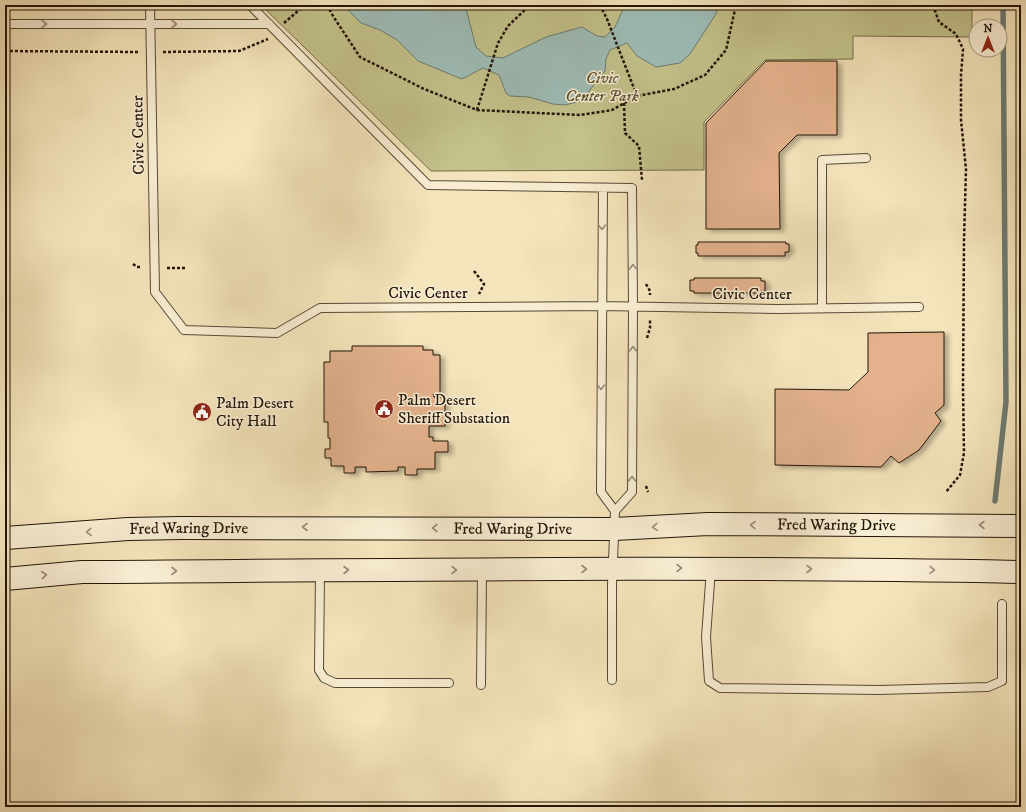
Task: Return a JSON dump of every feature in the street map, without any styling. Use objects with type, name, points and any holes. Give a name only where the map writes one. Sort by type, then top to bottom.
[{"type":"main road","name":"Fred Waring Drive","points":[[5,538],[128,529],[614,520],[708,524],[1021,526]]},
{"type":"main road","points":[[5,579],[82,572],[320,570],[894,569],[1021,572]]},
{"type":"lane","name":"Civic Center","points":[[150,5],[155,292],[184,330],[277,333],[320,308],[601,306],[708,308],[919,307]]},
{"type":"lane","points":[[250,5],[428,185],[632,188],[632,492],[614,520]]},
{"type":"lane","points":[[5,24],[269,24]]},
{"type":"lane","points":[[822,308],[822,160],[866,158]]},
{"type":"lane","points":[[603,188],[601,306],[601,492],[614,520],[612,680]]},
{"type":"lane","points":[[481,685],[482,569]]},
{"type":"lane","points":[[711,569],[706,637],[709,681],[720,688],[879,690],[988,687],[1002,681],[1002,604]]},
{"type":"lane","points":[[320,570],[319,670],[324,678],[335,683],[449,683]]},
{"type":"path","points":[[327,5],[360,57],[424,89],[477,110],[580,115],[612,110],[637,96],[674,89],[705,75],[726,50],[736,5]]},
{"type":"path","points":[[477,110],[498,43],[508,26],[530,5]]},
{"type":"path","points":[[600,5],[607,19],[637,96]]},
{"type":"path","points":[[933,5],[939,22],[956,34],[963,49],[961,75],[961,120],[966,169],[964,240],[964,453],[960,475],[946,492]]},
{"type":"path","points":[[624,103],[625,133]]},
{"type":"green space","name":"Civic Center Park","points":[[261,5],[972,5],[972,18],[968,18],[968,37],[853,36],[853,59],[765,60],[704,122],[704,170],[431,171]]},
{"type":"water","points":[[346,5],[465,5],[476,47],[486,56],[503,58],[546,37],[582,27],[597,36],[605,37],[615,27],[625,5],[718,5],[716,14],[690,54],[680,63],[656,67],[637,56],[627,43],[610,50],[606,59],[605,71],[581,101],[565,105],[553,104],[529,97],[510,96],[506,93],[499,75],[483,68],[462,79],[418,61],[397,40],[380,30],[361,23],[347,9]]},
{"type":"building","points":[[766,61],[837,61],[837,135],[797,135],[779,153],[780,229],[706,229],[706,123]]},
{"type":"building","points":[[698,242],[786,242],[786,244],[789,244],[789,252],[785,252],[785,256],[698,256],[698,253],[696,253],[696,245],[698,245]]},
{"type":"building","points":[[694,278],[761,278],[761,281],[765,281],[765,291],[761,291],[761,293],[694,293],[694,291],[690,291],[690,280],[694,280]]},
{"type":"building","points":[[944,332],[944,405],[935,413],[941,421],[919,450],[899,463],[891,456],[881,467],[775,465],[775,389],[849,390],[868,372],[868,333]]},
{"type":"building","name":"Palm Desert Sheriff Substation","points":[[352,346],[423,346],[423,350],[433,350],[433,355],[440,355],[440,394],[433,394],[434,397],[445,397],[445,426],[429,426],[429,437],[433,437],[433,441],[448,441],[448,452],[435,452],[435,469],[417,469],[417,475],[405,475],[405,467],[398,467],[398,471],[366,472],[366,467],[355,467],[355,473],[344,473],[344,466],[331,466],[331,458],[325,458],[325,449],[330,449],[330,438],[328,438],[328,422],[324,422],[324,362],[330,362],[330,351],[352,351]]},
{"type":"waterway","points":[[995,501],[1006,402],[1003,5]]},
{"type":"place","name":"Palm Desert Sheriff Substation","points":[[384,409]]},
{"type":"place","name":"Palm Desert City Hall","points":[[202,412]]}]
